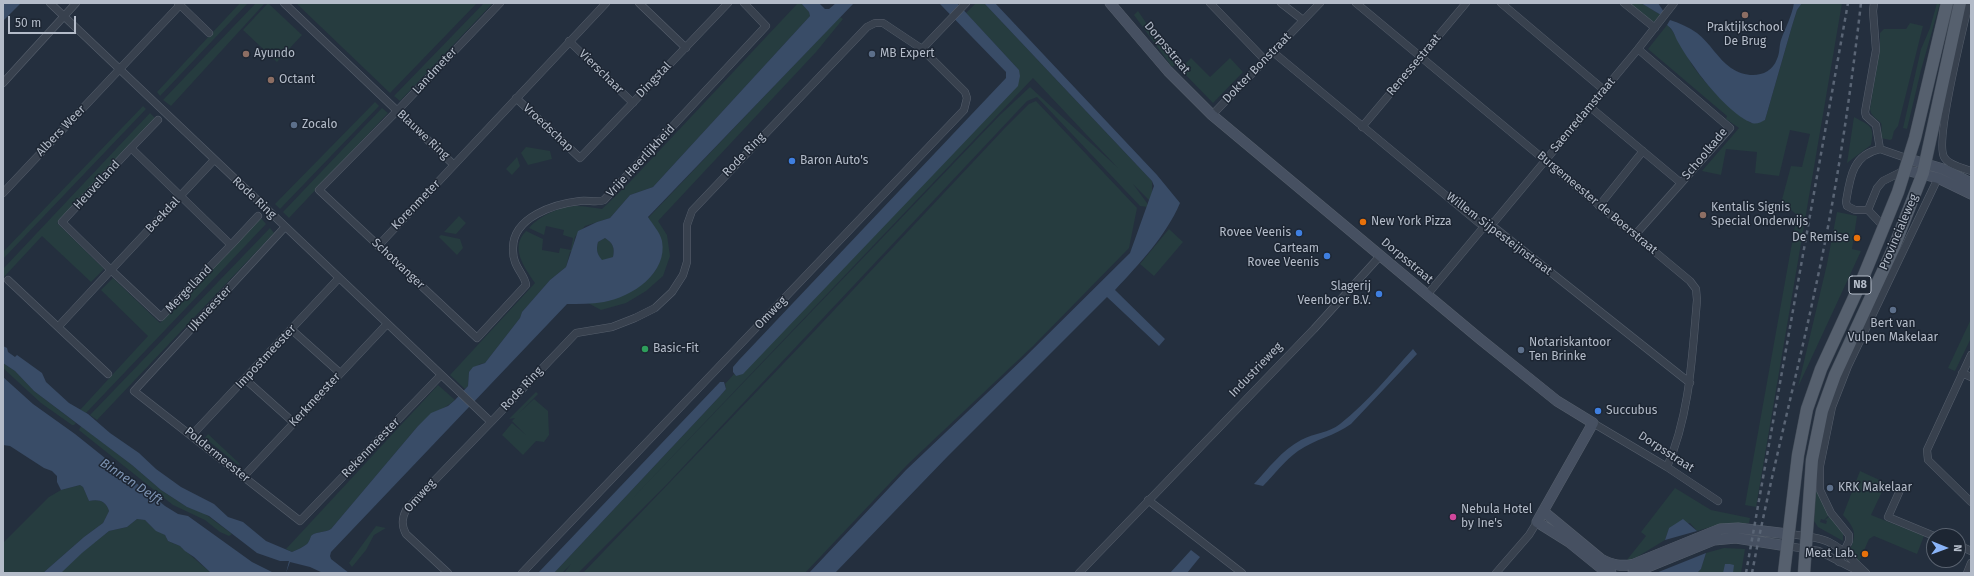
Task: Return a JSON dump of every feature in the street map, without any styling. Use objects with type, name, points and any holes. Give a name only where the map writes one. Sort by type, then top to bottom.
[{"type":"main road","name":"Provincialeweg","points":[[1784,573],[1798,455],[1807,408],[1821,369],[1885,228],[1907,164],[1947,3]]},
{"type":"main road","name":"Provincialeweg","points":[[1804,573],[1812,460],[1824,405],[1835,375],[1894,248],[1925,168],[1960,3]]},
{"type":"street","name":"Rode Ring","points":[[50,3],[386,324],[491,422],[576,333],[604,329],[632,320],[655,308],[672,292],[683,276],[688,262],[687,225],[692,211],[867,27],[875,23],[883,23],[922,49]]},
{"type":"street","points":[[3,83],[76,3]]},
{"type":"street","name":"Blauwe Ring","points":[[284,3],[454,164],[606,3]]},
{"type":"street","name":"Landmeter","points":[[319,190],[398,111],[499,3]]},
{"type":"street","points":[[640,3],[686,48]]},
{"type":"street","name":"Dingstal","points":[[580,158],[728,3]]},
{"type":"street","name":"Vrije Heerlijkheid","points":[[477,338],[526,285],[525,280],[513,258],[514,238],[521,226],[535,215],[560,205],[573,202],[604,200],[766,26],[744,3]]},
{"type":"street","name":"Dorpsstraat","points":[[1110,3],[1168,71],[1212,116],[1427,295],[1557,401],[1667,467],[1718,501]]},
{"type":"street","points":[[1210,3],[1265,60]]},
{"type":"street","points":[[1281,3],[1303,20]]},
{"type":"street","name":"Dokter Bonstraat","points":[[1212,116],[1320,3]]},
{"type":"street","name":"Burgemeester de Boerstraat","points":[[1356,3],[1690,281],[1696,289],[1697,300],[1690,384],[1684,416],[1667,467]]},
{"type":"street","name":"Renessestraat","points":[[1362,127],[1466,3]]},
{"type":"street","points":[[1501,3],[1604,90]]},
{"type":"street","points":[[1624,3],[1655,28]]},
{"type":"street","name":"Saenredamstraat","points":[[1427,295],[1482,229],[1495,221],[1638,49],[1674,3]]},
{"type":"street","points":[[1874,3],[1873,11],[1876,50],[1865,112],[1866,116],[1876,125],[1880,149]]},
{"type":"street","points":[[1969,3],[1945,116],[1943,155],[1948,162],[1971,171]]},
{"type":"street","points":[[179,4],[209,33]]},
{"type":"street","name":"Albers Weer","points":[[3,193],[120,70],[179,4]]},
{"type":"street","points":[[922,49],[965,5]]},
{"type":"street","name":"Vierschaar","points":[[569,42],[633,103]]},
{"type":"street","name":"Omweg","points":[[522,573],[964,110],[967,98],[965,92],[922,49]]},
{"type":"street","name":"Schoolkade","points":[[1635,235],[1730,128],[1638,49]]},
{"type":"street","name":"Willem Sijpesteijnstraat","points":[[1273,52],[1479,223],[1495,228],[1690,384]]},
{"type":"street","name":"Vroedschap","points":[[516,98],[580,158]]},
{"type":"street","points":[[1590,107],[1681,183]]},
{"type":"street","name":"Heuvelland","points":[[111,270],[62,222],[158,120]]},
{"type":"street","points":[[131,148],[231,245]]},
{"type":"street","points":[[1907,164],[1883,181],[1877,188],[1868,210],[1855,210],[1847,206],[1846,202],[1852,171],[1855,165],[1869,153],[1880,149],[1895,154],[1907,164],[1925,168],[1971,183]]},
{"type":"street","points":[[1599,206],[1643,152]]},
{"type":"street","name":"Beekdal","points":[[58,326],[181,197],[214,160]]},
{"type":"street","name":"Korenmeter","points":[[378,246],[454,164]]},
{"type":"street","points":[[1925,168],[1938,178],[1971,194]]},
{"type":"street","name":"Provincialeweg","points":[[1840,562],[1849,535],[1831,513],[1820,490],[1820,466],[1832,407],[1848,366],[1938,178]]},
{"type":"street","name":"Schotvanger","points":[[319,190],[477,338]]},
{"type":"street","name":"Provincialeweg","points":[[1868,210],[1885,228]]},
{"type":"street","name":"Mergelland","points":[[111,270],[161,317],[258,216]]},
{"type":"street","name":"IJkmeester","points":[[134,391],[285,227]]},
{"type":"street","name":"Industrieweg","points":[[1079,573],[1314,329],[1380,256]]},
{"type":"street","name":"Impostmeester","points":[[192,435],[292,330],[339,278]]},
{"type":"street","points":[[8,280],[108,374]]},
{"type":"street","name":"Kerkmeester","points":[[243,477],[386,324]]},
{"type":"street","points":[[292,330],[340,373]]},
{"type":"street","points":[[1971,355],[1926,455],[1928,460],[1971,502]]},
{"type":"street","points":[[1962,374],[1971,378]]},
{"type":"street","name":"Rekenmeester","points":[[300,521],[441,375]]},
{"type":"street","points":[[245,379],[293,422]]},
{"type":"street","name":"Poldermeester","points":[[134,391],[300,521]]},
{"type":"street","name":"Omweg","points":[[448,573],[406,534],[403,528],[403,515],[406,510],[491,422]]},
{"type":"street","points":[[1496,573],[1529,535],[1593,423]]},
{"type":"street","points":[[1901,488],[1888,517],[1926,533]]},
{"type":"street","points":[[1148,500],[1242,573]]},
{"type":"street","points":[[1543,511],[1601,559],[1609,563],[1620,565],[1634,564],[1720,529],[1738,528],[1788,540],[1806,549],[1819,551],[1862,573]]},
{"type":"street","points":[[1537,522],[1569,542],[1601,568],[1611,573]]},
{"type":"street","points":[[1633,573],[1683,551],[1719,539],[1788,540],[1806,536],[1828,541],[1844,552],[1866,573]]},
{"type":"street","points":[[1967,573],[1971,563]]},
{"type":"green space","points":[[240,3],[248,3],[160,96],[157,92]]},
{"type":"green space","points":[[256,3],[265,3],[171,106],[163,100]]},
{"type":"green space","points":[[268,3],[302,35],[277,62],[243,30]]},
{"type":"green space","points":[[296,3],[477,3],[390,93]]},
{"type":"green space","points":[[484,3],[492,4],[400,101],[394,96]]},
{"type":"green space","points":[[798,3],[801,3],[809,12],[810,16],[653,187],[630,195],[610,218],[585,226],[575,237],[566,267],[550,280],[522,312],[520,318],[485,363],[480,364],[469,372],[468,386],[465,389],[450,375],[535,283],[520,258],[519,244],[526,231],[543,239],[542,250],[559,253],[560,248],[571,250],[573,238],[563,235],[564,230],[546,226],[544,235],[529,228],[551,212],[571,206],[602,209],[628,184]]},
{"type":"green space","points":[[976,3],[984,3],[1152,181],[1152,195],[1150,201],[1133,184],[1147,203],[1148,207],[1140,206],[1037,97],[1027,101],[667,484],[578,573],[564,573],[571,564],[562,573],[554,573],[720,396],[726,389],[725,384],[734,374],[736,376],[1019,70],[966,13]],"holes":[[[1033,78],[1118,168],[1030,87],[1000,115],[627,504]]]},
{"type":"green space","points":[[1627,3],[1641,3],[1661,15],[1656,22],[1651,21]]},
{"type":"green space","points":[[1802,3],[1842,3],[1756,507],[1745,505],[1797,215],[1789,208],[1780,207],[1791,166],[1802,167],[1810,134],[1790,130],[1779,176],[1755,173],[1757,152],[1726,149],[1721,175],[1702,171],[1739,128],[1726,119],[1727,116],[1648,49],[1667,25],[1674,33],[1695,69],[1721,98],[1751,123],[1765,120],[1797,10]]},
{"type":"green space","points":[[1937,3],[1940,3],[1921,70],[1907,129],[1903,128],[1921,49],[1930,28]]},
{"type":"green space","points":[[1138,11],[1175,65],[1172,67],[1134,15]]},
{"type":"green space","points":[[840,17],[843,19],[816,52],[658,221],[667,235],[670,256],[663,276],[646,291],[626,303],[601,310],[588,303],[622,295],[637,287],[650,277],[658,265],[662,251],[659,236],[648,218]]},
{"type":"green space","points":[[1910,23],[1923,26],[1898,126],[1894,131],[1892,139],[1890,140],[1881,138],[1881,124],[1871,113],[1870,109],[1880,49],[1880,33],[1884,29],[1906,29]]},
{"type":"green space","points":[[1191,58],[1210,77],[1230,58],[1243,72],[1213,103],[1180,69]]},
{"type":"green space","points":[[1036,101],[1137,208],[1129,248],[1033,346],[907,465],[805,573],[583,573],[806,340],[1004,129],[1029,104]]},
{"type":"green space","points":[[375,102],[379,106],[280,209],[275,204]]},
{"type":"green space","points":[[143,106],[146,109],[3,259],[3,252]]},
{"type":"green space","points":[[382,108],[388,113],[289,218],[283,212]]},
{"type":"green space","points":[[150,113],[155,118],[57,223],[104,269],[91,282],[42,236],[3,278],[3,269]]},
{"type":"green space","points":[[1854,117],[1864,122],[1872,130],[1871,145],[1847,163]]},
{"type":"green space","points":[[526,147],[550,151],[552,159],[528,165],[521,153]]},
{"type":"green space","points":[[517,157],[520,166],[512,175],[506,169]]},
{"type":"green space","points":[[1837,212],[1857,216],[1852,249],[1861,251],[1798,387],[1827,264]]},
{"type":"green space","points":[[459,216],[466,223],[456,234],[444,232]]},
{"type":"green space","points":[[261,218],[266,224],[86,413],[80,410],[148,336],[101,290],[113,278],[160,323]]},
{"type":"green space","points":[[270,228],[274,233],[97,420],[90,415]]},
{"type":"green space","points":[[1169,229],[1183,242],[1154,276],[1140,264]]},
{"type":"green space","points":[[441,235],[460,239],[463,248],[457,255],[439,237]]},
{"type":"green space","points":[[605,238],[613,246],[614,254],[613,257],[602,261],[597,252],[597,245],[598,242]]},
{"type":"green space","points":[[1971,319],[1971,338],[1955,371],[1948,368]]},
{"type":"green space","points":[[3,363],[15,371],[34,391],[76,423],[72,425],[41,403],[3,368]]},
{"type":"green space","points":[[438,385],[455,400],[418,426],[331,529],[312,535],[307,544],[292,552],[286,549]]},
{"type":"green space","points":[[536,392],[538,394],[519,413],[534,399],[548,411],[549,435],[544,442],[536,441],[523,455],[502,435],[512,423],[526,435],[512,421],[515,418],[509,419]]},
{"type":"green space","points":[[81,426],[132,465],[161,490],[187,507],[204,513],[232,534],[229,536],[220,532],[205,520],[173,505],[80,431]]},
{"type":"green space","points":[[208,434],[240,464],[238,465],[205,438]]},
{"type":"green space","points":[[1860,471],[1886,483],[1871,515],[1924,536],[1917,554],[1874,536],[1869,539],[1859,562],[1850,550],[1854,540],[1854,531],[1843,515]]},
{"type":"green space","points":[[80,485],[83,487],[89,501],[96,500],[102,502],[108,508],[109,511],[103,523],[84,537],[43,573],[3,573],[3,543],[49,497],[61,490]]},
{"type":"green space","points":[[1815,486],[1817,486],[1821,501],[1829,515],[1824,520],[1821,519],[1820,522],[1826,524],[1827,521],[1825,520],[1830,516],[1843,532],[1843,541],[1818,527],[1814,521]]},
{"type":"green space","points":[[1675,488],[1711,510],[1750,518],[1749,523],[1721,524],[1697,531],[1690,523],[1669,528],[1665,540],[1637,557],[1626,561],[1646,536],[1641,532]]},
{"type":"green space","points":[[137,519],[145,520],[152,527],[165,535],[168,541],[180,546],[211,573],[60,573],[80,554],[109,531],[127,527]]},
{"type":"green space","points":[[376,526],[386,528],[374,535],[366,550],[352,567],[349,563]]},
{"type":"green space","points":[[1724,548],[1745,549],[1741,573],[1697,573],[1701,569],[1706,553]]},
{"type":"water","points":[[3,3],[21,3],[3,21]]},
{"type":"water","points":[[801,3],[819,3],[825,9],[829,9],[836,3],[854,3],[648,217],[662,241],[662,253],[654,273],[646,282],[636,289],[615,299],[595,303],[567,304],[331,552],[331,559],[349,573],[323,573],[310,567],[290,562],[286,573],[289,561],[280,561],[257,553],[209,516],[187,507],[161,490],[132,465],[34,391],[15,371],[3,363],[3,346],[7,348],[8,352],[15,357],[17,355],[42,373],[46,382],[69,403],[88,414],[110,433],[139,453],[156,469],[181,487],[214,504],[228,517],[243,522],[266,541],[292,552],[307,544],[312,535],[331,529],[418,426],[431,413],[448,406],[468,386],[469,372],[473,367],[485,363],[520,318],[522,312],[550,280],[566,267],[578,231],[610,218],[630,195],[653,187],[810,16],[809,12]],"holes":[[[605,238],[613,246],[613,257],[602,260],[597,252],[598,242]]]},
{"type":"water","points":[[939,3],[957,3],[1019,70],[1020,76],[1018,86],[743,374],[736,376],[733,372],[733,367],[739,360],[1006,78],[1006,72]]},
{"type":"water","points":[[984,3],[995,3],[1157,175],[1180,203],[1160,238],[1115,290],[1165,339],[1159,346],[1107,297],[948,456],[835,573],[809,573],[906,470],[1025,357],[1130,253],[1154,186],[1152,181]]},
{"type":"water","points":[[1641,3],[1658,3],[1664,12],[1661,15]]},
{"type":"water","points":[[1794,3],[1802,3],[1797,10],[1765,120],[1758,123],[1752,123],[1735,113],[1720,98],[1693,65],[1673,31],[1667,25],[1670,20],[1687,27],[1702,37],[1731,68],[1744,74],[1757,75],[1764,73],[1774,65],[1779,54],[1781,40]]},
{"type":"water","points":[[1413,349],[1417,354],[1351,424],[1338,432],[1311,443],[1298,451],[1284,463],[1263,486],[1254,484],[1276,460],[1294,444],[1340,424],[1360,407]]},
{"type":"water","name":"Binnen Delft","points":[[3,377],[33,404],[75,434],[165,506],[178,514],[188,516],[252,562],[274,573],[211,573],[180,546],[168,541],[165,535],[156,531],[145,520],[137,519],[127,527],[109,531],[82,553],[61,573],[43,573],[84,537],[103,523],[109,511],[106,505],[102,502],[96,500],[89,501],[83,487],[80,485],[61,490],[57,482],[57,476],[52,471],[44,468],[10,446],[3,445]]},
{"type":"water","points":[[720,382],[724,382],[726,389],[720,396],[554,573],[538,573]]},
{"type":"water","points":[[1683,519],[1697,531],[1665,540],[1669,528]]},
{"type":"water","points":[[1191,550],[1200,557],[1187,573],[1170,573]]},
{"type":"water","points":[[1706,553],[1701,569],[1697,573],[1656,573]]},
{"type":"water","points":[[1725,564],[1734,565],[1733,573],[1723,573]]},
{"type":"railway","points":[[1746,573],[1848,3]]},
{"type":"railway","points":[[1752,573],[1830,219],[1847,111],[1861,3]]},
{"type":"place","name":"Praktijkschool De Brug","points":[[1745,15]]},
{"type":"place","name":"Ayundo","points":[[246,54]]},
{"type":"place","name":"MB Expert","points":[[872,54]]},
{"type":"place","name":"Octant","points":[[271,80]]},
{"type":"place","name":"Zocalo","points":[[294,125]]},
{"type":"place","name":"Baron Auto's","points":[[792,161]]},
{"type":"place","name":"Kentalis Signis Special Onderwijs","points":[[1703,215]]},
{"type":"place","name":"New York Pizza","points":[[1363,222]]},
{"type":"place","name":"Rovee Veenis","points":[[1299,233]]},
{"type":"place","name":"De Remise","points":[[1857,238]]},
{"type":"place","name":"Carteam Rovee Veenis","points":[[1327,256]]},
{"type":"place","name":"Slagerij Veenboer B.V.","points":[[1379,294]]},
{"type":"place","name":"Bert van Vulpen Makelaar","points":[[1893,310]]},
{"type":"place","name":"Basic-Fit","points":[[645,349]]},
{"type":"place","name":"Notariskantoor Ten Brinke","points":[[1521,350]]},
{"type":"place","name":"Succubus","points":[[1598,411]]},
{"type":"place","name":"KRK Makelaar","points":[[1830,488]]},
{"type":"place","name":"Nebula Hotel by Ine's","points":[[1453,517]]},
{"type":"place","name":"Meat Lab.","points":[[1865,554]]}]
